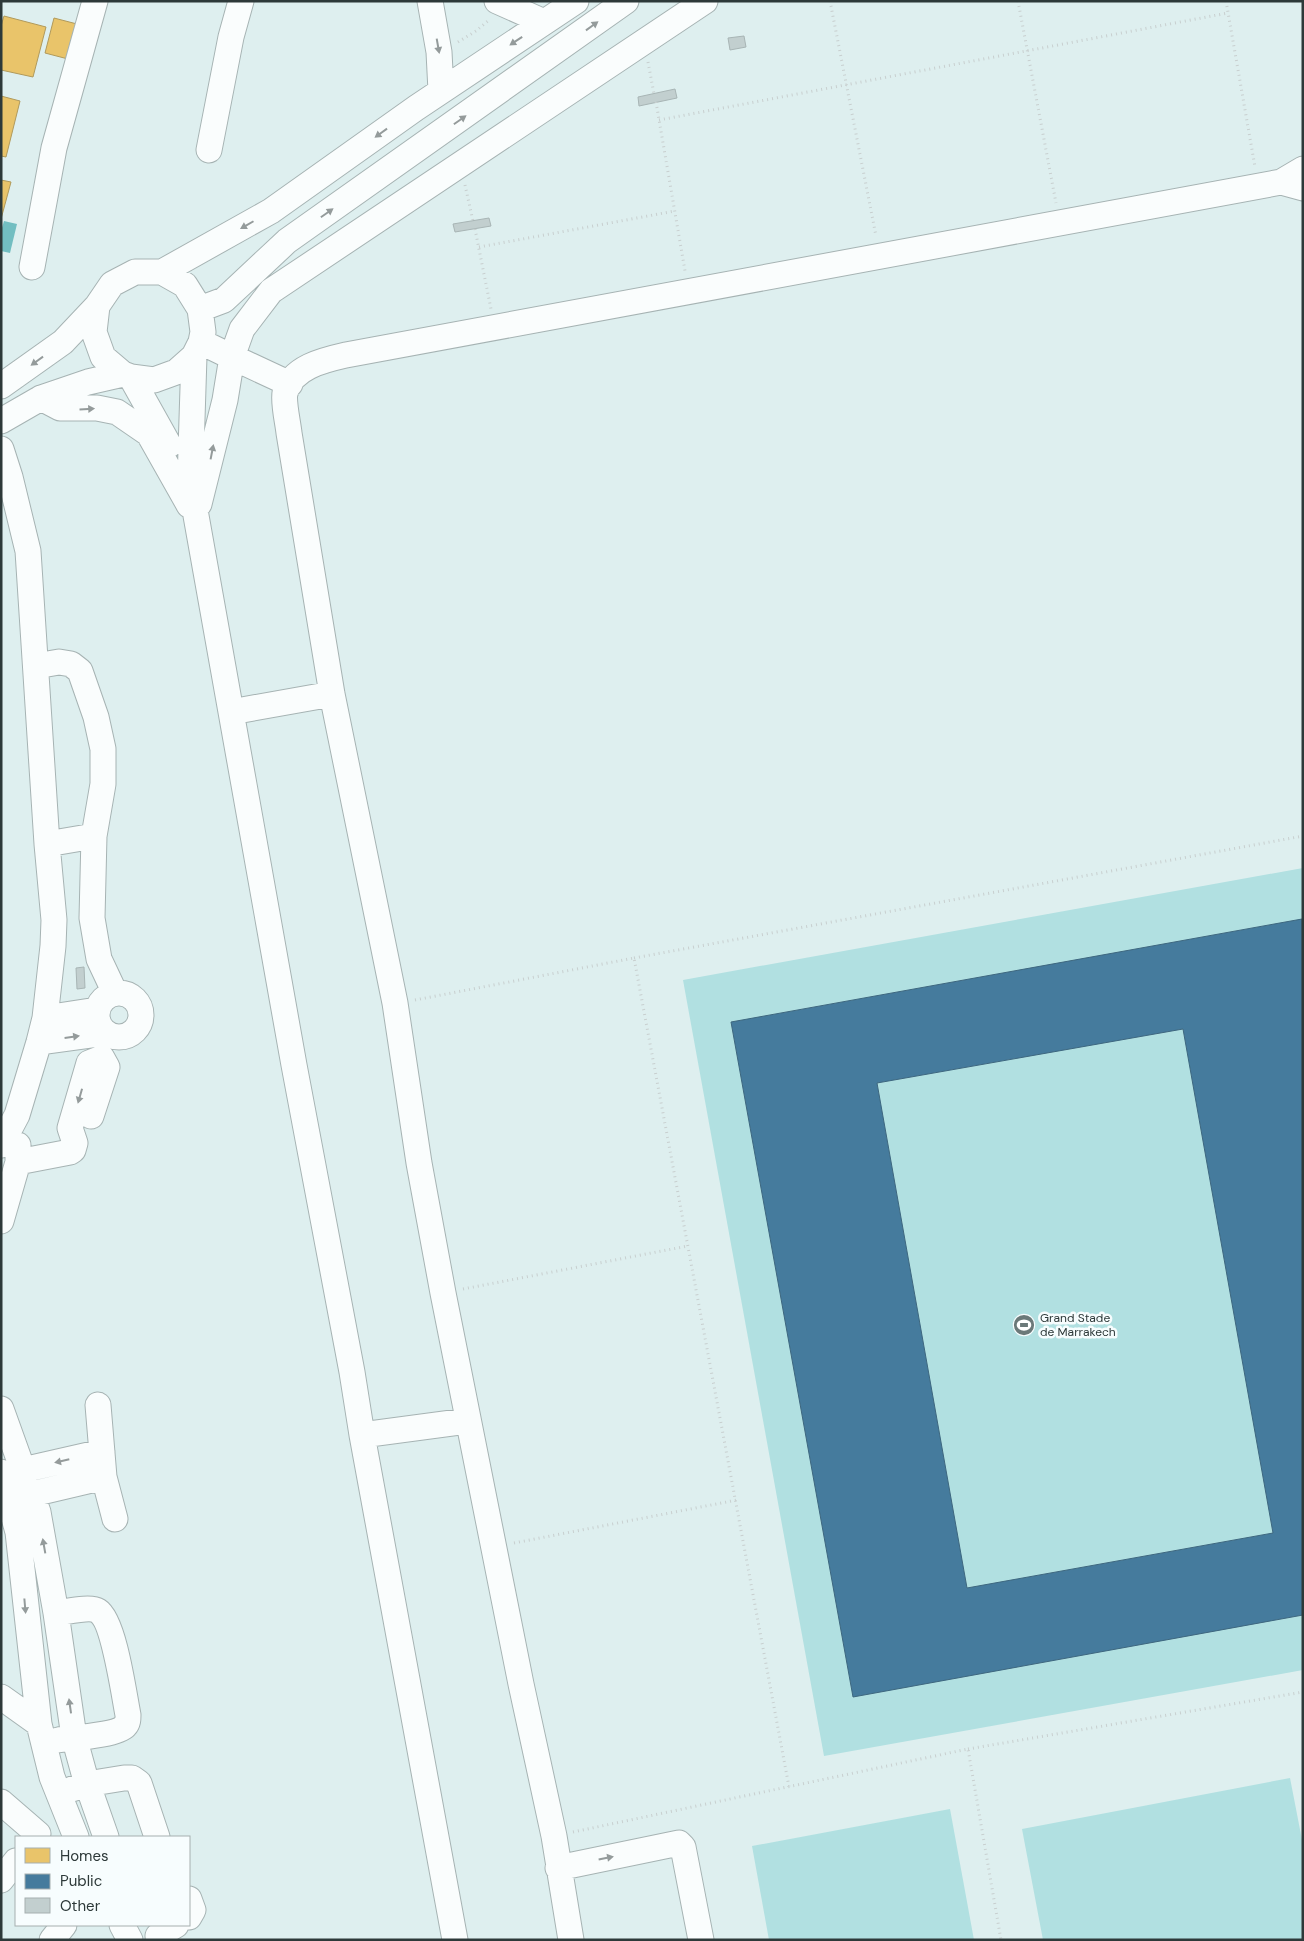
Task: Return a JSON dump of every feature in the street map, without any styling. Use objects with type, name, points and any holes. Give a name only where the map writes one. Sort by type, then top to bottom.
[{"type":"street","points":[[32,267],[54,148],[95,1]]},
{"type":"street","points":[[209,150],[231,36],[241,1]]},
{"type":"street","points":[[430,1],[439,52],[441,91]]},
{"type":"street","points":[[162,272],[271,211],[441,91],[576,1]]},
{"type":"street","points":[[200,308],[224,300],[287,241],[626,1]]},
{"type":"street","points":[[196,516],[225,400],[232,357],[242,329],[271,291],[705,1]]},
{"type":"street","points":[[499,2],[544,22]]},
{"type":"street","points":[[572,1940],[558,1868],[554,1836],[493,1546],[443,1293],[419,1163],[394,1003],[332,694],[289,433],[285,394],[294,376],[309,367],[329,359],[494,326],[1060,223],[1281,186],[1303,169]]},
{"type":"street","points":[[1,386],[63,342],[97,306],[112,284],[135,272],[162,272],[185,284],[200,308],[203,332],[197,349],[190,482],[230,712],[352,1372],[454,1940]]},
{"type":"street","points":[[97,306],[94,332],[103,357],[127,376],[190,482]]},
{"type":"street","points":[[197,349],[232,357],[290,384]]},
{"type":"street","points":[[1,421],[41,398],[88,382],[127,376],[154,380],[176,372],[197,349]]},
{"type":"street","points":[[41,398],[60,408],[97,408],[117,412],[149,434],[196,516]]},
{"type":"street","points":[[1,449],[10,476],[28,551],[46,844],[54,920],[45,1018],[17,1115],[1,1221]]},
{"type":"street","points":[[10,1154],[70,1152],[73,1150],[75,1143],[70,1128],[89,1064],[106,1026],[99,959],[92,918],[94,836],[102,784],[102,749],[96,717],[80,671],[71,664],[59,662],[36,666]]},
{"type":"street","points":[[230,712],[332,694]]},
{"type":"street","points":[[46,844],[94,836]]},
{"type":"street","points":[[45,1018],[106,1026]]},
{"type":"street","points":[[39,1042],[106,1026]]},
{"type":"street","points":[[98,1405],[104,1477],[115,1519]]},
{"type":"street","points":[[1,1409],[18,1480],[38,1512],[57,1620],[74,1737],[87,1784],[106,1836]]},
{"type":"street","points":[[362,1435],[468,1421]]},
{"type":"street","points":[[18,1480],[102,1452]]},
{"type":"street","points":[[18,1480],[104,1477]]},
{"type":"street","points":[[18,1480],[10,1527],[28,1633],[41,1733],[62,1804],[76,1836]]},
{"type":"street","points":[[1,1697],[41,1733],[74,1737],[115,1732],[124,1728],[127,1723],[128,1715],[112,1638],[104,1618],[99,1612],[91,1609],[57,1620],[28,1633]]},
{"type":"street","points":[[1,1802],[36,1836],[62,1804],[87,1784],[132,1778],[139,1783],[157,1836]]},
{"type":"street","points":[[558,1868],[679,1843],[683,1847],[701,1940]]},
{"type":"street","points":[[1,1880],[15,1862]]},
{"type":"street","points":[[190,1902],[193,1910],[190,1915]]},
{"type":"street","points":[[52,1940],[63,1926]]},
{"type":"street","points":[[123,1926],[130,1940]]},
{"type":"path","points":[[830,1],[880,257]]},
{"type":"path","points":[[1018,1],[1060,223]]},
{"type":"path","points":[[1226,1],[1228,14],[1281,186]]},
{"type":"path","points":[[439,52],[487,23],[499,2]]},
{"type":"path","points":[[659,120],[1228,14]]},
{"type":"path","points":[[644,42],[654,94]]},
{"type":"path","points":[[656,102],[688,292]]},
{"type":"path","points":[[461,164],[473,221]]},
{"type":"path","points":[[479,247],[675,211]]},
{"type":"path","points":[[475,229],[494,326]]},
{"type":"path","points":[[394,1003],[1303,836]]},
{"type":"path","points":[[634,958],[737,1500],[789,1787]]},
{"type":"path","points":[[443,1293],[688,1246]]},
{"type":"path","points":[[493,1546],[737,1500]]},
{"type":"path","points":[[554,1836],[968,1749],[1303,1692]]},
{"type":"path","points":[[968,1749],[1002,1940]]},
{"type":"shaded area","points":[[4,221],[17,224],[10,253],[1,251],[1,231]]},
{"type":"shaded area","name":"Grand Stade de Marrakech","points":[[1303,868],[1303,1670],[824,1756],[683,980]]},
{"type":"shaded area","points":[[1290,1778],[1303,1845],[1303,1940],[1043,1940],[1022,1829]]},
{"type":"shaded area","points":[[950,1809],[974,1940],[769,1940],[752,1846]]},
{"type":"building: Homes","points":[[4,16],[46,27],[33,77],[1,70],[1,26]]},
{"type":"building: Homes","points":[[54,18],[77,24],[68,59],[45,53]]},
{"type":"building: Homes","points":[[1,96],[20,101],[6,157],[1,156]]},
{"type":"building: Homes","points":[[1,180],[11,182],[1,219]]},
{"type":"building: Public","points":[[1302,919],[1303,1615],[853,1697],[731,1022]],"holes":[[[1183,1029],[1273,1533],[967,1588],[877,1083]]]},
{"type":"building: Other","points":[[744,36],[746,47],[730,50],[728,38]]},
{"type":"building: Other","points":[[675,89],[677,98],[639,106],[638,97]]},
{"type":"building: Other","points":[[489,218],[491,226],[455,232],[453,224]]},
{"type":"building: Other","points":[[84,967],[85,988],[77,989],[76,968]]},
{"type":"place","name":"Grand Stade de Marrakech","points":[[1024,1325]]}]
